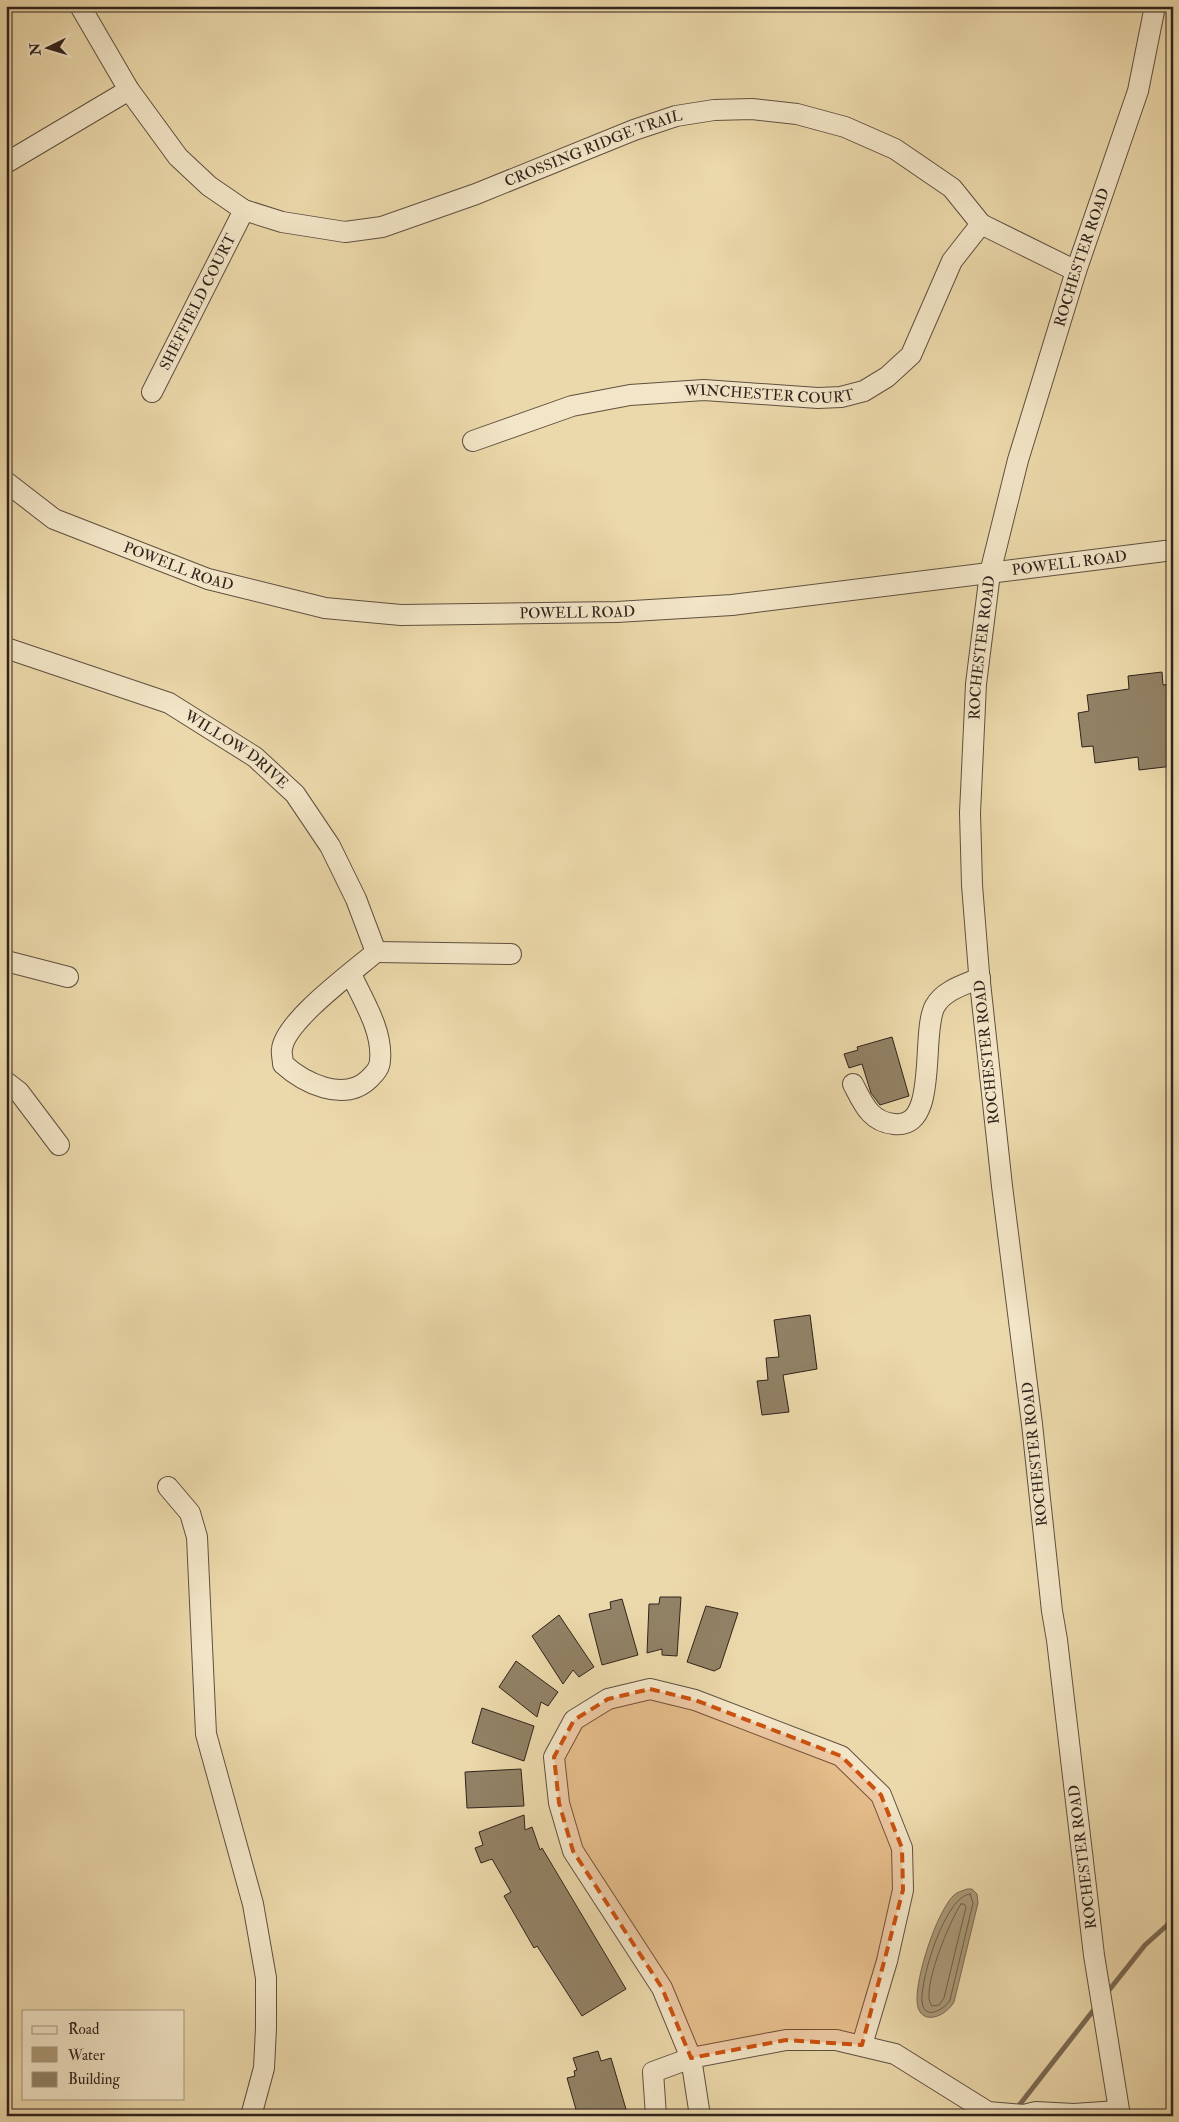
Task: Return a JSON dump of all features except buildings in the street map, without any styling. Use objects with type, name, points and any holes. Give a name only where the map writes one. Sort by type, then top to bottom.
[{"type":"street","name":"CROSSING RIDGE TRAIL","points":[[80,6],[129,90],[178,157],[209,186],[244,210],[282,222],[345,232],[382,227],[476,194],[676,116],[714,110],[752,109],[797,114],[845,127],[895,149],[952,188],[981,224],[1076,271]]},
{"type":"street","name":"ROCHESTER ROAD","points":[[1119,2113],[1094,1955],[1058,1640],[1052,1611],[1032,1424],[1002,1186],[972,885],[970,812],[976,684],[990,573],[1018,460],[1076,271],[1138,91],[1155,6]]},
{"type":"street","points":[[6,163],[129,90]]},
{"type":"street","name":"SHEFFIELD COURT","points":[[152,392],[244,210]]},
{"type":"street","name":"WINCHESTER COURT","points":[[473,441],[572,406],[630,395],[704,390],[818,398],[841,397],[864,391],[887,377],[911,355],[952,261],[981,224]]},
{"type":"street","name":"POWELL ROAD","points":[[6,482],[54,519],[208,579],[326,608],[401,615],[617,612],[732,605],[1173,550]]},
{"type":"street","name":"WILLOW DRIVE","points":[[6,648],[169,702],[255,757],[295,794],[330,846],[356,899],[376,952]]},
{"type":"street","points":[[351,974],[376,1029],[380,1045],[380,1061],[377,1071],[359,1086],[328,1089],[313,1085],[297,1076],[283,1064],[282,1048],[289,1031],[301,1017],[376,952],[511,954]]},
{"type":"street","points":[[6,961],[68,977]]},
{"type":"street","points":[[853,1084],[868,1112],[883,1123],[899,1125],[914,1117],[922,1105],[926,1086],[929,1022],[936,1005],[949,992],[980,978]]},
{"type":"street","points":[[6,1082],[19,1092],[59,1145]]},
{"type":"street","points":[[168,1487],[190,1513],[197,1537],[206,1734],[253,1904],[266,1978],[264,2068],[251,2116]]},
{"type":"street","points":[[700,2116],[691,2058],[662,1988],[573,1851],[559,1803],[554,1757],[574,1720],[608,1699],[650,1689],[694,1700],[841,1756],[881,1795],[902,1848],[903,1890],[887,1961],[862,2045]]},
{"type":"street","points":[[656,2116],[654,2072],[691,2058],[786,2040],[836,2040],[895,2054],[988,2112],[1024,2115],[1036,2112],[1074,2114],[1119,2113]]},
{"type":"highlighted area","points":[[650,1689],[695,1700],[841,1756],[881,1795],[902,1848],[903,1890],[862,2045],[786,2040],[691,2058],[662,1988],[573,1851],[559,1803],[554,1757],[574,1720],[608,1699]]},
{"type":"water","points":[[967,1889],[972,1889],[977,1894],[978,1903],[954,2002],[944,2013],[938,2016],[927,2017],[918,2009],[917,2001],[923,1962],[928,1946],[940,1916],[947,1905],[955,1895]]},
{"type":"waterway","points":[[1106,1994],[1145,1945],[1173,1920]]},
{"type":"waterway","points":[[1017,2108],[1096,2007]]}]
